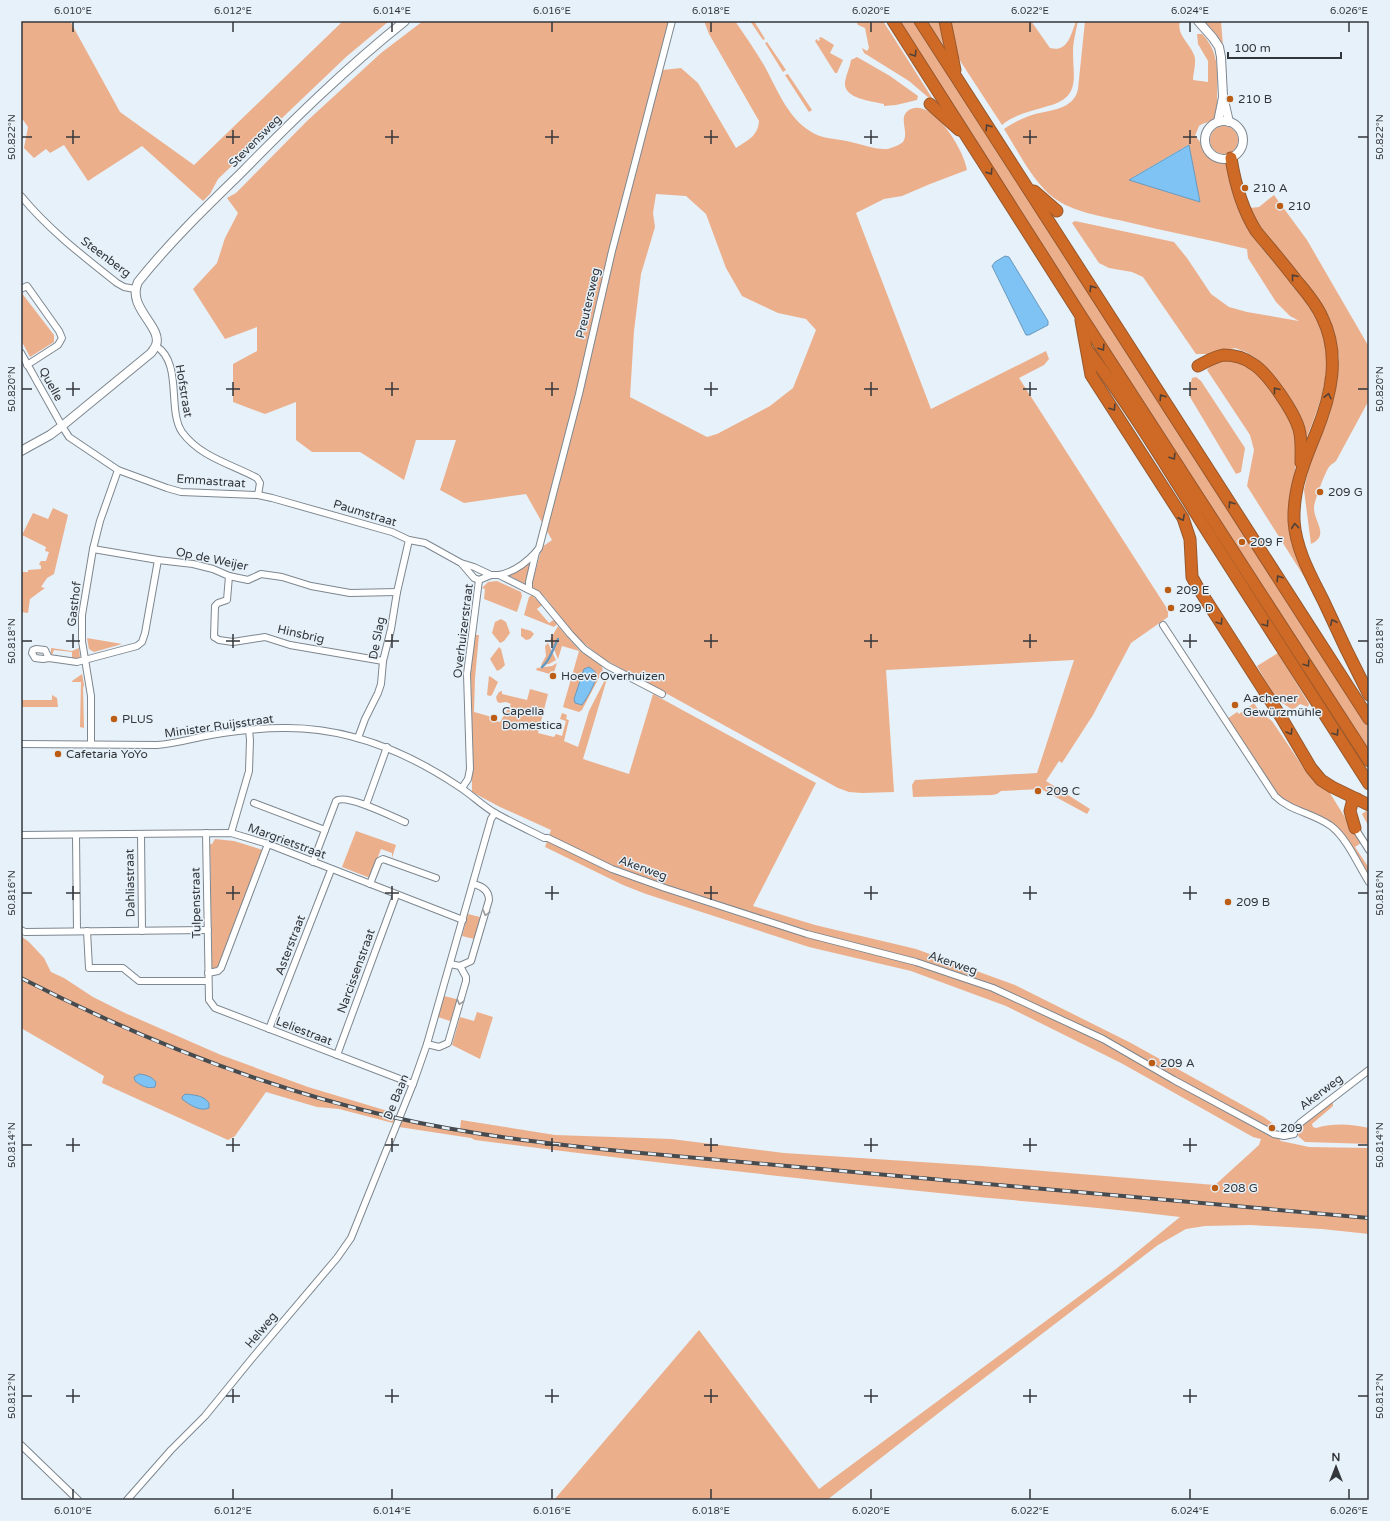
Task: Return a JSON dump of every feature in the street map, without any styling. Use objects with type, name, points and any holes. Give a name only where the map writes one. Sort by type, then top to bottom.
[{"type":"highway","points":[[893,21],[1081,316],[1369,760]]},
{"type":"highway","points":[[920,21],[1369,719]]},
{"type":"highway","points":[[945,21],[957,79]]},
{"type":"highway","points":[[930,104],[969,139]]},
{"type":"highway","points":[[1231,158],[1243,206],[1249,220],[1256,231],[1312,299],[1322,316],[1331,343],[1333,359],[1329,393],[1325,410],[1300,473],[1295,495],[1294,509],[1296,536],[1307,568],[1369,695]]},
{"type":"highway","points":[[1024,183],[1057,211]]},
{"type":"highway","points":[[1081,316],[1092,375],[1183,518],[1190,539],[1192,577],[1205,600],[1273,705],[1311,768],[1321,780],[1369,805]]},
{"type":"highway","points":[[1086,348],[1125,403],[1175,480],[1369,784]]},
{"type":"highway","points":[[1198,366],[1218,357],[1229,355],[1247,360],[1260,369],[1288,405],[1295,418],[1301,440],[1300,473]]},
{"type":"highway","points":[[1355,828],[1350,811],[1352,803],[1357,799]]},
{"type":"street","name":"Stevensweg","points":[[135,289],[138,282],[152,265],[205,207],[301,112],[356,61],[405,21]]},
{"type":"street","name":"Preutersweg","points":[[528,589],[536,552],[539,548],[579,394],[612,250],[672,21]]},
{"type":"street","points":[[1198,21],[1214,38],[1219,47],[1223,96],[1229,122]]},
{"type":"street","points":[[1218,122],[1223,96]]},
{"type":"street","points":[[1218,122],[1229,122],[1239,128],[1243,139],[1241,149],[1231,158],[1220,159],[1209,152],[1205,140],[1206,133],[1213,124],[1218,122]]},
{"type":"street","name":"Steenberg","points":[[21,196],[77,251],[117,283],[124,287],[135,289],[136,299],[156,335],[156,346]]},
{"type":"street","points":[[21,289],[27,286],[59,331],[62,338],[58,345],[27,365]]},
{"type":"street","points":[[21,451],[50,435],[62,426],[151,352],[156,346]]},
{"type":"street","name":"Hofstraat","points":[[156,346],[164,351],[168,360],[172,375],[178,422],[182,431],[194,445],[220,462],[257,478],[260,483],[258,495]]},
{"type":"street","name":"Quelle","points":[[21,353],[62,426]]},
{"type":"street","name":"Emmastraat","points":[[62,426],[69,437],[118,470],[181,492],[258,495]]},
{"type":"street","name":"Gasthof","points":[[91,744],[91,696],[82,641],[82,615],[93,549],[100,521],[118,470]]},
{"type":"street","name":"Paumstraat","points":[[258,495],[392,532],[409,540],[418,541],[433,547],[461,563],[474,567],[491,576]]},
{"type":"street","name":"De Slag","points":[[358,738],[381,684],[383,661],[392,629],[397,592],[409,540]]},
{"type":"street","name":"Op de Weijer","points":[[93,549],[158,560],[193,564],[213,569],[229,576],[248,580],[261,574],[282,577],[311,586],[350,593],[397,592]]},
{"type":"street","points":[[499,575],[511,571],[521,565],[536,552]]},
{"type":"street","points":[[49,658],[73,662],[86,660],[137,646],[142,642],[145,634],[158,560]]},
{"type":"street","name":"Paumstraat","points":[[461,563],[474,578],[479,580]]},
{"type":"street","points":[[499,575],[541,597],[584,650],[608,666],[662,694]]},
{"type":"street","name":"Overhuizerstraat","points":[[462,788],[468,778],[470,769],[467,674],[479,580],[499,575]]},
{"type":"street","name":"Hinsbrig","points":[[229,576],[227,600],[218,603],[216,606],[214,637],[219,640],[233,642],[265,637],[290,645],[383,661]]},
{"type":"street","points":[[1163,625],[1275,796],[1283,804],[1315,817],[1335,830],[1342,838],[1369,882]]},
{"type":"street","name":"Minister Ruijsstraat","points":[[21,744],[173,744],[209,736],[249,730],[300,728],[338,733],[387,747],[430,768],[462,788],[495,813]]},
{"type":"street","points":[[231,833],[249,771],[249,730]]},
{"type":"street","points":[[366,805],[387,747]]},
{"type":"street","points":[[312,862],[336,801],[339,799],[366,805],[405,822]]},
{"type":"street","points":[[254,803],[325,830]]},
{"type":"street","name":"De Baan","points":[[383,1157],[413,1084],[427,1044],[491,819],[495,813]]},
{"type":"street","name":"Akerweg","points":[[495,813],[544,838],[548,838],[612,869],[665,888],[807,934],[916,962],[993,988],[1103,1039],[1174,1080],[1274,1134],[1284,1136],[1294,1134],[1295,1128],[1300,1123],[1369,1070]]},
{"type":"street","points":[[1355,828],[1369,850]]},
{"type":"street","name":"Tulpenstraat","points":[[206,833],[208,981]]},
{"type":"street","name":"Margrietstraat","points":[[21,835],[231,833],[268,844],[331,870],[463,920]]},
{"type":"street","name":"Dahliastraat","points":[[141,834],[142,931]]},
{"type":"street","points":[[76,835],[77,932]]},
{"type":"street","points":[[208,973],[218,971],[221,968],[268,844]]},
{"type":"street","points":[[370,884],[379,861],[383,859],[436,878]]},
{"type":"street","name":"Asterstraat","points":[[270,1029],[331,870]]},
{"type":"street","points":[[450,964],[460,966],[471,961],[489,900],[489,895],[482,886],[473,884]]},
{"type":"street","name":"Narcissenstraat","points":[[337,1055],[396,895]]},
{"type":"street","points":[[21,930],[25,932],[87,932],[208,930]]},
{"type":"street","points":[[87,932],[89,968],[123,968],[138,982],[208,981]]},
{"type":"street","points":[[427,1044],[439,1047],[448,1043],[466,981],[466,977],[460,966]]},
{"type":"street","name":"Leliestraat","points":[[208,981],[209,1000],[215,1008],[413,1084]]},
{"type":"street","name":"Helweg","points":[[127,1500],[171,1450],[205,1416],[342,1251],[358,1225],[383,1157]]},
{"type":"street","points":[[21,1445],[78,1500]]},
{"type":"shaded area","points":[[21,21],[70,21],[120,112],[194,165],[343,21],[389,21],[346,57],[218,179],[210,194],[203,201],[142,146],[88,181],[64,145],[50,153],[46,149],[34,158],[24,148],[28,127],[21,117]]},
{"type":"shaded area","points":[[423,21],[671,21],[674,25],[663,70],[681,68],[698,83],[736,148],[754,134],[757,130],[759,121],[709,34],[704,21],[735,21],[762,61],[785,105],[798,121],[815,134],[823,137],[886,149],[903,142],[905,138],[904,116],[911,109],[920,108],[929,112],[938,119],[947,129],[961,151],[967,170],[902,196],[884,199],[856,213],[931,409],[1046,351],[1049,359],[1044,365],[1019,378],[1168,610],[1168,617],[1131,643],[1093,715],[1062,763],[1059,761],[1046,781],[1090,809],[1087,814],[1041,789],[1001,791],[992,795],[913,797],[912,785],[915,780],[1037,773],[1074,660],[886,670],[894,792],[849,792],[838,788],[602,658],[575,636],[545,597],[531,587],[542,547],[552,540],[526,494],[464,503],[440,490],[456,440],[416,440],[404,480],[360,452],[312,452],[296,440],[296,402],[265,414],[233,402],[233,364],[257,351],[257,327],[225,339],[193,289],[217,263],[225,238],[238,213],[227,198],[236,193],[307,121],[381,53]],"holes":[[[656,194],[686,196],[706,214],[726,268],[742,296],[778,313],[806,319],[816,330],[793,388],[770,406],[717,434],[707,437],[630,397],[634,331],[641,274],[655,227],[653,213]]]},
{"type":"shaded area","points":[[750,21],[754,21],[765,39],[763,40]]},
{"type":"shaded area","points":[[856,21],[883,21],[936,104],[909,81],[864,53],[862,48],[867,51],[869,48],[865,28],[858,25]]},
{"type":"shaded area","points":[[898,21],[913,21],[1369,727],[1369,751],[1167,440]]},
{"type":"shaded area","points":[[927,21],[940,21],[943,44]]},
{"type":"shaded area","points":[[948,21],[1031,21],[1050,48],[1056,49],[1065,45],[1070,37],[1076,21],[1078,21],[1073,52],[1074,78],[1070,92],[1059,102],[1018,115],[1002,125],[957,56]]},
{"type":"shaded area","points":[[1085,21],[1180,21],[1180,31],[1195,58],[1193,80],[1208,82],[1208,61],[1198,44],[1197,34],[1202,34],[1208,41],[1212,48],[1216,63],[1217,109],[1215,117],[1199,126],[1195,136],[1212,158],[1229,163],[1236,197],[1245,222],[1268,256],[1301,293],[1318,321],[1326,346],[1326,377],[1317,411],[1304,444],[1283,389],[1267,368],[1256,358],[1235,348],[1208,354],[1196,354],[1143,277],[1132,272],[1109,268],[1099,263],[1072,223],[1075,221],[1174,242],[1187,258],[1211,294],[1229,307],[1247,312],[1299,321],[1290,316],[1276,302],[1248,258],[1247,249],[1096,215],[1070,207],[1061,203],[1046,191],[1026,166],[1004,129],[1029,116],[1066,105],[1076,96]],"holes":[[[1188,145],[1200,202],[1130,180],[1130,179]]]},
{"type":"shaded area","points":[[1204,21],[1221,21],[1223,46],[1215,33]]},
{"type":"shaded area","points":[[821,37],[834,45],[830,53],[843,60],[837,73],[835,73],[815,41],[817,39],[818,41],[820,40],[819,38]]},
{"type":"shaded area","points":[[767,42],[786,70],[783,72],[765,43]]},
{"type":"shaded area","points":[[857,57],[890,76],[918,96],[917,100],[884,106],[884,104],[853,96],[846,88],[845,82],[851,60]]},
{"type":"shaded area","points":[[788,74],[812,110],[809,112],[785,75]]},
{"type":"shaded area","points":[[1224,126],[1234,130],[1238,140],[1234,150],[1224,154],[1214,150],[1210,140],[1214,130]]},
{"type":"shaded area","points":[[1274,195],[1307,240],[1369,347],[1369,400],[1336,461],[1327,470],[1322,481],[1314,508],[1320,532],[1317,540],[1311,544],[1304,490],[1309,466],[1329,417],[1337,380],[1339,358],[1335,334],[1330,320],[1320,303],[1259,228],[1250,208],[1259,207]]},
{"type":"shaded area","points":[[21,292],[54,335],[54,342],[30,357],[21,340]]},
{"type":"shaded area","points":[[1236,359],[1250,364],[1293,420],[1296,436],[1296,463],[1288,516],[1290,532],[1315,594],[1247,486],[1254,450],[1250,435],[1207,370],[1220,362]]},
{"type":"shaded area","points":[[1196,377],[1201,381],[1245,448],[1241,472],[1236,474],[1190,397],[1192,378]]},
{"type":"shaded area","points":[[53,508],[68,515],[54,574],[47,578],[41,587],[45,588],[30,599],[28,613],[21,612],[21,572],[41,569],[39,564],[41,561],[46,561],[49,552],[45,551],[46,547],[22,535],[33,513],[48,519]]},
{"type":"shaded area","points":[[531,561],[525,584],[508,575]]},
{"type":"shaded area","points":[[497,581],[521,592],[522,596],[517,612],[484,599],[485,589],[482,588],[488,582]]},
{"type":"shaded area","points":[[532,595],[542,605],[537,609],[549,623],[555,619],[557,624],[554,627],[524,615],[529,597]]},
{"type":"shaded area","points":[[501,619],[506,622],[510,633],[504,641],[500,643],[492,633],[495,622]]},
{"type":"shaded area","points":[[558,626],[579,650],[601,665],[603,670],[582,710],[579,712],[563,707],[579,651],[562,646],[558,659],[550,640]]},
{"type":"shaded area","points":[[521,628],[531,631],[534,634],[530,639],[526,640],[521,636]]},
{"type":"shaded area","points":[[475,635],[479,635],[475,678],[474,712],[492,717],[491,720],[500,722],[511,704],[506,702],[499,703],[497,701],[496,697],[499,692],[502,691],[502,694],[527,700],[530,689],[548,694],[538,733],[554,737],[556,734],[562,736],[566,721],[560,719],[562,713],[567,715],[566,719],[569,720],[564,741],[578,747],[589,711],[609,672],[583,759],[629,774],[653,694],[816,783],[753,906],[815,925],[916,949],[1015,985],[1131,1043],[1264,1117],[1276,1126],[1275,1133],[1281,1141],[1309,1147],[1369,1148],[1369,1234],[1322,1229],[1250,1225],[1205,1226],[1186,1229],[1158,1245],[827,1500],[554,1500],[699,1330],[819,1489],[1116,1269],[1180,1217],[1122,1210],[949,1194],[594,1155],[475,1140],[471,1138],[399,1127],[402,1119],[460,1130],[461,1120],[555,1135],[671,1139],[784,1153],[982,1166],[1215,1185],[1259,1145],[1261,1139],[1253,1137],[1121,1063],[1006,1006],[911,971],[809,947],[646,894],[623,885],[545,847],[551,830],[500,807],[472,792],[471,671]]},
{"type":"shaded area","points":[[87,638],[122,644],[94,652],[89,649]]},
{"type":"shaded area","points":[[548,643],[556,660],[549,664],[541,665],[546,656],[545,646]]},
{"type":"shaded area","points":[[499,647],[501,649],[505,665],[497,671],[490,659]]},
{"type":"shaded area","points":[[51,648],[72,651],[79,648],[80,658],[72,658],[72,652],[54,650],[51,655]]},
{"type":"shaded area","points":[[1278,653],[1309,704],[1308,707],[1300,704],[1293,710],[1276,699],[1257,666]]},
{"type":"shaded area","points":[[557,663],[553,675],[536,670],[537,668],[552,666]]},
{"type":"shaded area","points":[[82,674],[84,685],[84,728],[80,727],[81,682],[72,682]]},
{"type":"shaded area","points":[[489,676],[498,682],[492,695],[490,696],[487,695]]},
{"type":"shaded area","points":[[52,695],[57,698],[58,707],[21,707],[21,700],[52,700]]},
{"type":"shaded area","points":[[1254,703],[1259,711],[1272,721],[1307,773],[1317,784],[1328,790],[1361,843],[1355,847],[1369,868],[1369,877],[1334,827],[1280,798],[1227,719],[1237,712],[1239,714]]},
{"type":"shaded area","points":[[1366,811],[1369,813],[1369,827],[1362,814]]},
{"type":"shaded area","points":[[356,831],[396,845],[392,858],[392,853],[381,849],[370,878],[342,867]]},
{"type":"shaded area","points":[[215,839],[234,841],[263,850],[221,963],[214,969],[212,968],[210,844],[212,844]]},
{"type":"shaded area","points":[[468,914],[480,917],[482,920],[477,938],[474,939],[462,936]]},
{"type":"shaded area","points":[[21,936],[44,958],[51,972],[64,978],[93,997],[125,1013],[221,1055],[308,1087],[391,1112],[395,1117],[393,1123],[339,1109],[317,1107],[266,1092],[235,1136],[228,1140],[102,1083],[104,1076],[21,1028]]},
{"type":"shaded area","points":[[444,996],[456,999],[458,1003],[453,1019],[450,1021],[438,1017]]},
{"type":"shaded area","points":[[477,1012],[493,1017],[480,1059],[452,1045],[460,1017],[474,1021]]},
{"type":"shaded area","points":[[1330,1102],[1333,1103],[1333,1106],[1312,1124],[1313,1127],[1316,1128],[1330,1125],[1342,1125],[1369,1128],[1369,1144],[1305,1142],[1298,1136],[1306,1120]]},
{"type":"water","points":[[1189,145],[1200,202],[1129,180]]},
{"type":"water","points":[[1005,256],[1009,257],[1048,321],[1048,325],[1029,335],[1026,335],[992,266],[995,262]]},
{"type":"water","points":[[589,667],[594,670],[596,678],[582,705],[575,703],[574,699],[584,669]]},
{"type":"water","points":[[139,1074],[152,1078],[156,1082],[155,1087],[145,1087],[135,1081],[134,1077]]},
{"type":"water","points":[[185,1094],[204,1098],[209,1103],[209,1108],[202,1109],[192,1106],[182,1099]]},
{"type":"waterway","points":[[542,667],[549,658],[558,639]]},
{"type":"railway","points":[[21,978],[156,1041],[248,1076],[343,1105],[451,1129],[540,1142],[630,1152],[1369,1218]]},
{"type":"place","name":"210 B","points":[[1230,99]]},
{"type":"place","name":"210 A","points":[[1245,188]]},
{"type":"place","name":"210","points":[[1280,206]]},
{"type":"place","name":"209 G","points":[[1320,492]]},
{"type":"place","name":"209 F","points":[[1242,542]]},
{"type":"place","name":"209 E","points":[[1168,590]]},
{"type":"place","name":"209 D","points":[[1171,608]]},
{"type":"place","name":"Hoeve Overhuizen","points":[[553,676]]},
{"type":"place","name":"Aachener Gewürzmühle","points":[[1235,705]]},
{"type":"place","name":"Capella Domestica","points":[[494,718]]},
{"type":"place","name":"PLUS","points":[[114,719]]},
{"type":"place","name":"Cafetaria YoYo","points":[[58,754]]},
{"type":"place","name":"209 C","points":[[1038,791]]},
{"type":"place","name":"209 B","points":[[1228,902]]},
{"type":"place","name":"209 A","points":[[1152,1063]]},
{"type":"place","name":"209","points":[[1272,1128]]},
{"type":"place","name":"208 G","points":[[1215,1188]]}]
